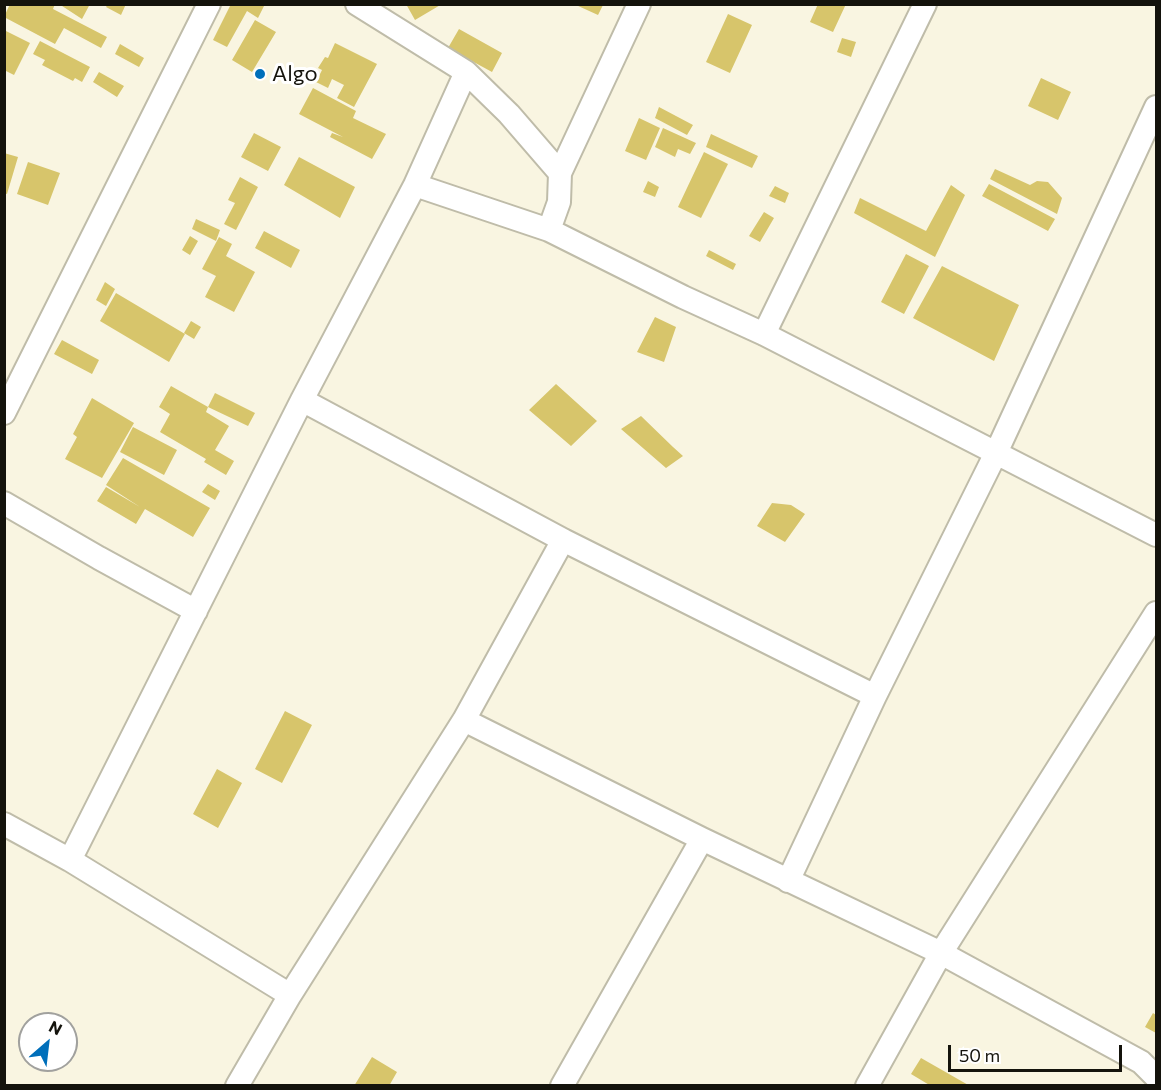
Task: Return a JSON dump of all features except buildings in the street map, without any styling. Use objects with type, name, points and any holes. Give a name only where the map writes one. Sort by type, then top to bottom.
[{"type":"street","points":[[4,413],[209,4]]},
{"type":"street","points":[[549,231],[560,202],[560,173],[639,4]]},
{"type":"street","points":[[764,334],[925,4]]},
{"type":"street","points":[[357,5],[466,72],[510,114],[560,173]]},
{"type":"street","points":[[70,860],[302,400],[415,185],[466,72]]},
{"type":"street","points":[[788,880],[875,696],[996,453],[1156,107]]},
{"type":"street","points":[[415,185],[549,231],[682,297],[764,334],[1156,535]]},
{"type":"street","points":[[302,400],[563,540],[875,696]]},
{"type":"street","points":[[4,503],[196,611]]},
{"type":"street","points":[[237,1086],[290,994],[464,720],[563,540]]},
{"type":"street","points":[[867,1086],[941,953],[1156,613]]},
{"type":"street","points":[[464,720],[702,839],[941,953],[1141,1062],[1156,1077]]},
{"type":"street","points":[[4,824],[70,860],[290,994]]},
{"type":"street","points":[[562,1086],[702,839]]},
{"type":"place","name":"Algo","points":[[260,74]]}]
